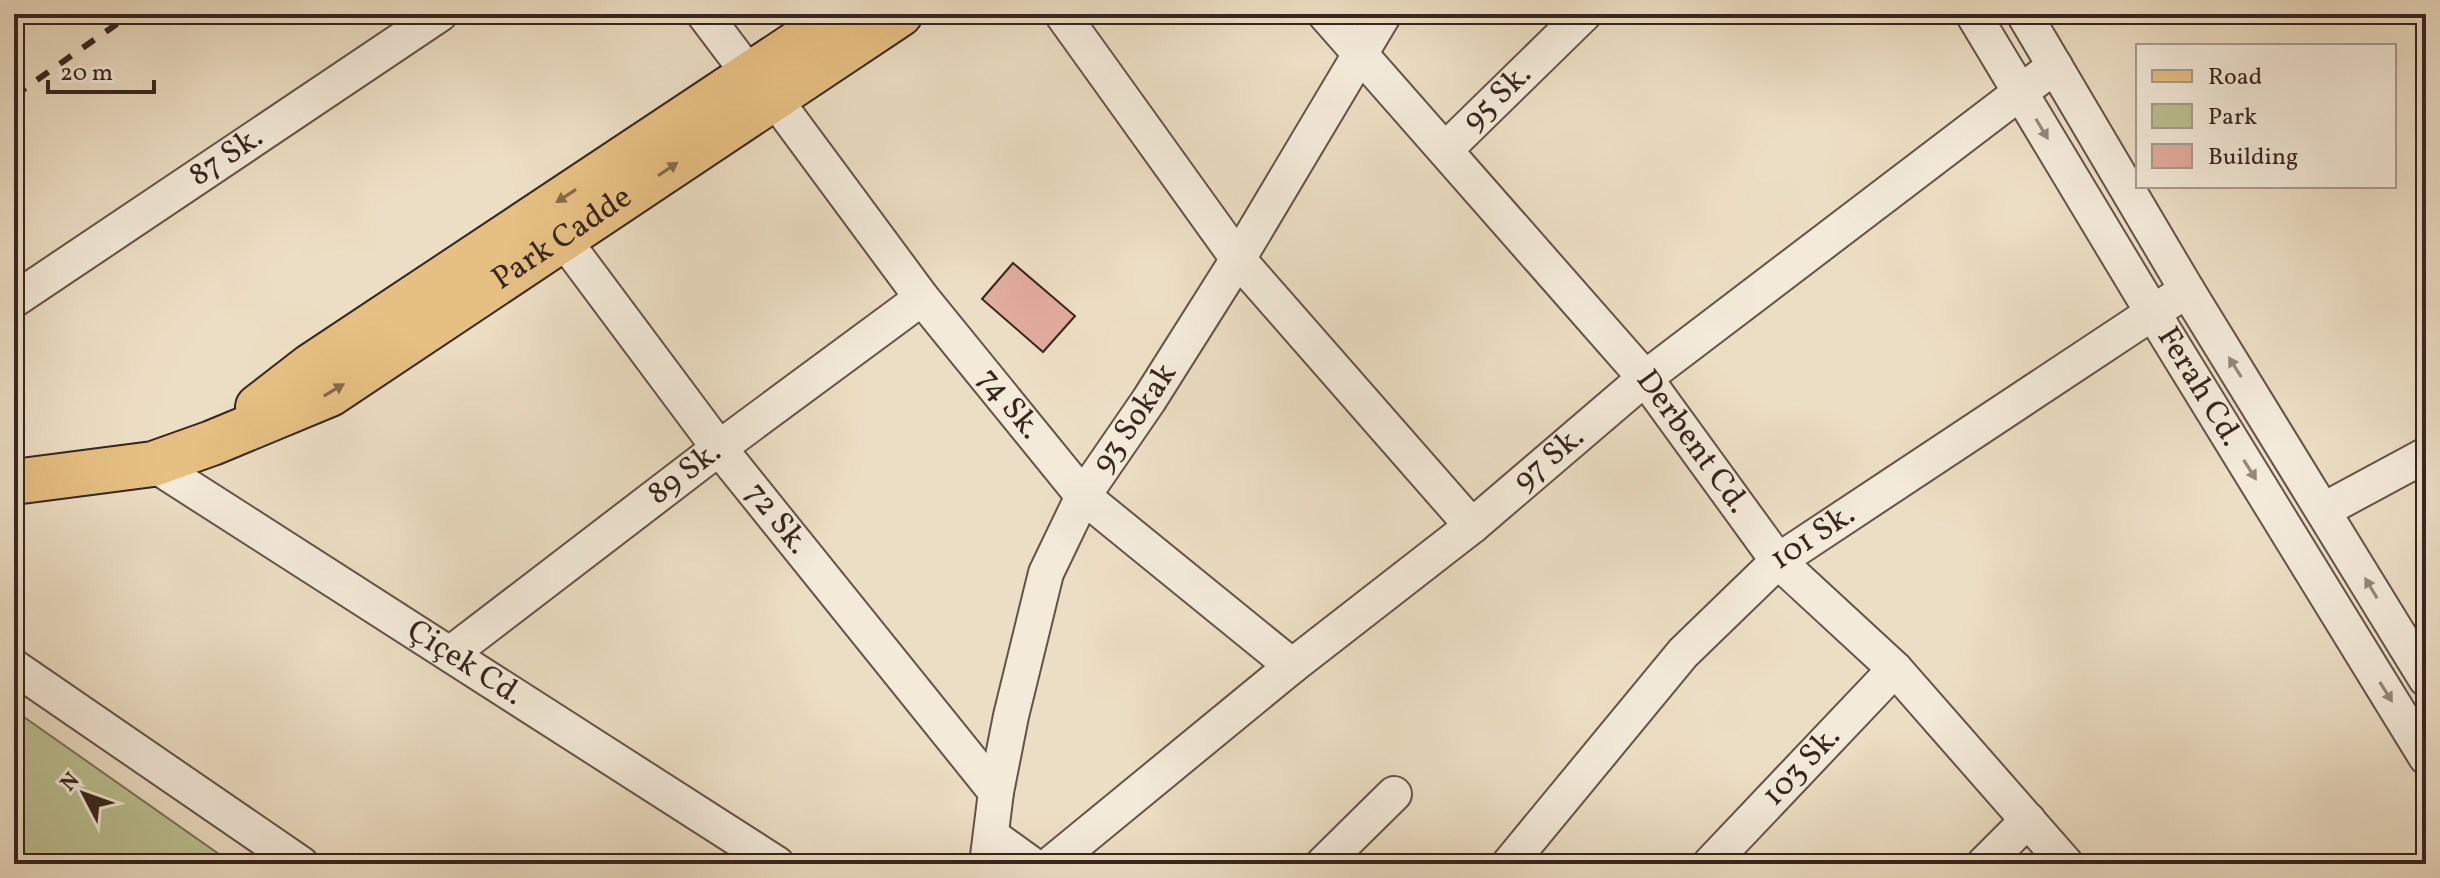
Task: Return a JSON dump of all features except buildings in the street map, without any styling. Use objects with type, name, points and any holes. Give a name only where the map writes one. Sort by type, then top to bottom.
[{"type":"main road","name":"Park Cadde","points":[[14,482],[153,464],[330,394],[563,239],[762,87],[841,14]]},
{"type":"main road","name":"Park Cadde","points":[[212,443],[311,366],[762,87],[900,14]]},
{"type":"street","name":"87 Sk.","points":[[14,300],[440,14]]},
{"type":"street","name":"74 Sk.","points":[[704,14],[922,298],[1083,496],[1292,666]]},
{"type":"street","points":[[1062,14],[1238,259],[1472,526]]},
{"type":"street","name":"Derbent Cd.","points":[[1325,14],[1645,378],[1778,561],[1895,669],[2066,864]]},
{"type":"street","name":"93 Sokak","points":[[989,850],[996,792],[1011,716],[1046,573],[1083,496],[1149,400],[1238,259],[1384,14]]},
{"type":"street","name":"95 Sk.","points":[[1445,150],[1584,14]]},
{"type":"street","name":"Ferah Cd.","points":[[1973,14],[2426,757]]},
{"type":"street","name":"Ferah Cd.","points":[[2024,14],[2187,290],[2426,679]]},
{"type":"street","name":"97 Sk.","points":[[1051,864],[1292,666],[1472,526],[1645,378],[2055,66]]},
{"type":"street","name":"72 Sk.","points":[[563,239],[719,448],[996,792]]},
{"type":"street","name":"101 Sk.","points":[[1526,859],[1683,653],[1778,561],[2187,290]]},
{"type":"street","name":"89 Sk.","points":[[450,654],[719,448],[922,298]]},
{"type":"street","points":[[2324,510],[2426,455]]},
{"type":"street","name":"Çiçek Cd.","points":[[153,464],[777,864]]},
{"type":"street","points":[[14,667],[301,864]]},
{"type":"street","name":"103 Sk.","points":[[1710,864],[1895,669]]},
{"type":"street","points":[[1323,864],[1394,794]]},
{"type":"street","points":[[1984,864],[2028,820]]},
{"type":"street","points":[[989,850],[1031,864]]},
{"type":"green space","points":[[14,710],[233,864],[14,864]]},
{"type":"railway","points":[[14,96],[131,14]]}]
